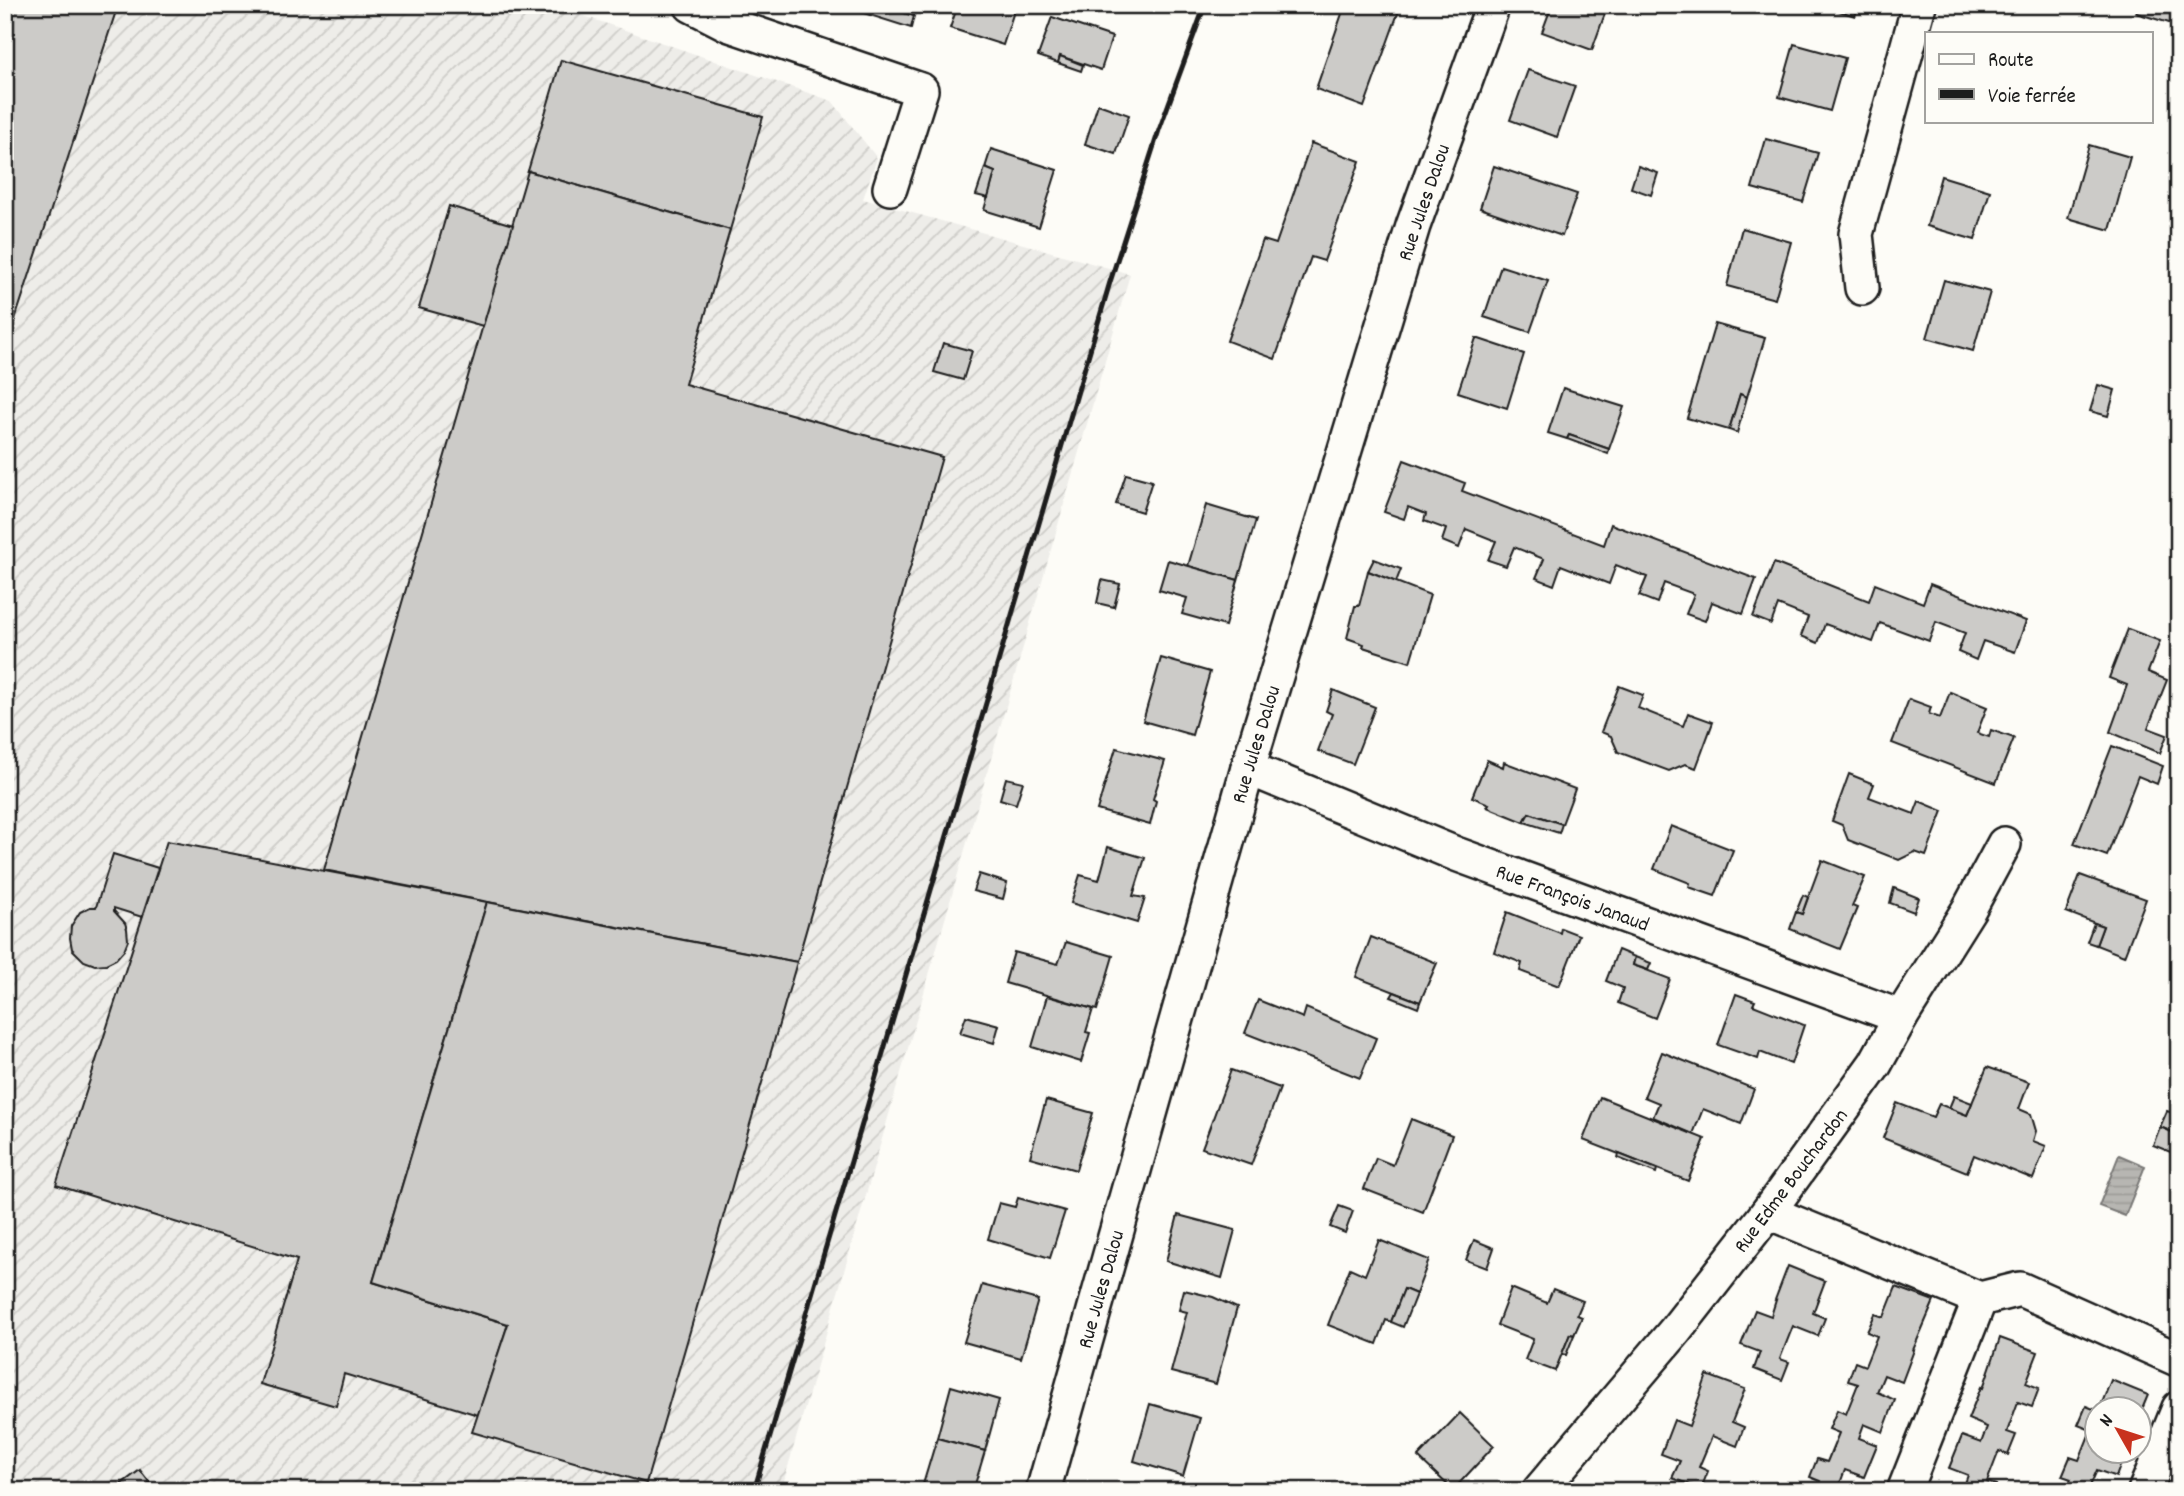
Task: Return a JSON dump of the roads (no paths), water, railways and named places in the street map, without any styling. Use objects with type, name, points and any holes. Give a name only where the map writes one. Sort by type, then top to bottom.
[{"type":"street","points":[[691,5],[730,25],[921,90],[890,188]]},
{"type":"street","name":"Rue Jules Dalou","points":[[1043,1491],[1248,768],[1413,226],[1493,5]]},
{"type":"street","points":[[1862,288],[1856,234],[1919,5]]},
{"type":"street","name":"Rue François Janaud","points":[[1248,768],[1456,854],[1902,1017]]},
{"type":"street","name":"Rue Edme Bouchardon","points":[[1539,1491],[1675,1331],[1768,1212],[1875,1064],[1969,909],[2004,844]]},
{"type":"street","points":[[1768,1212],[1980,1299],[2020,1289],[2179,1360]]},
{"type":"street","points":[[1904,1491],[1980,1299]]},
{"type":"street","points":[[2145,1491],[2179,1408]]},
{"type":"railway","points":[[754,1491],[1110,282],[1159,130],[1205,5]]}]
